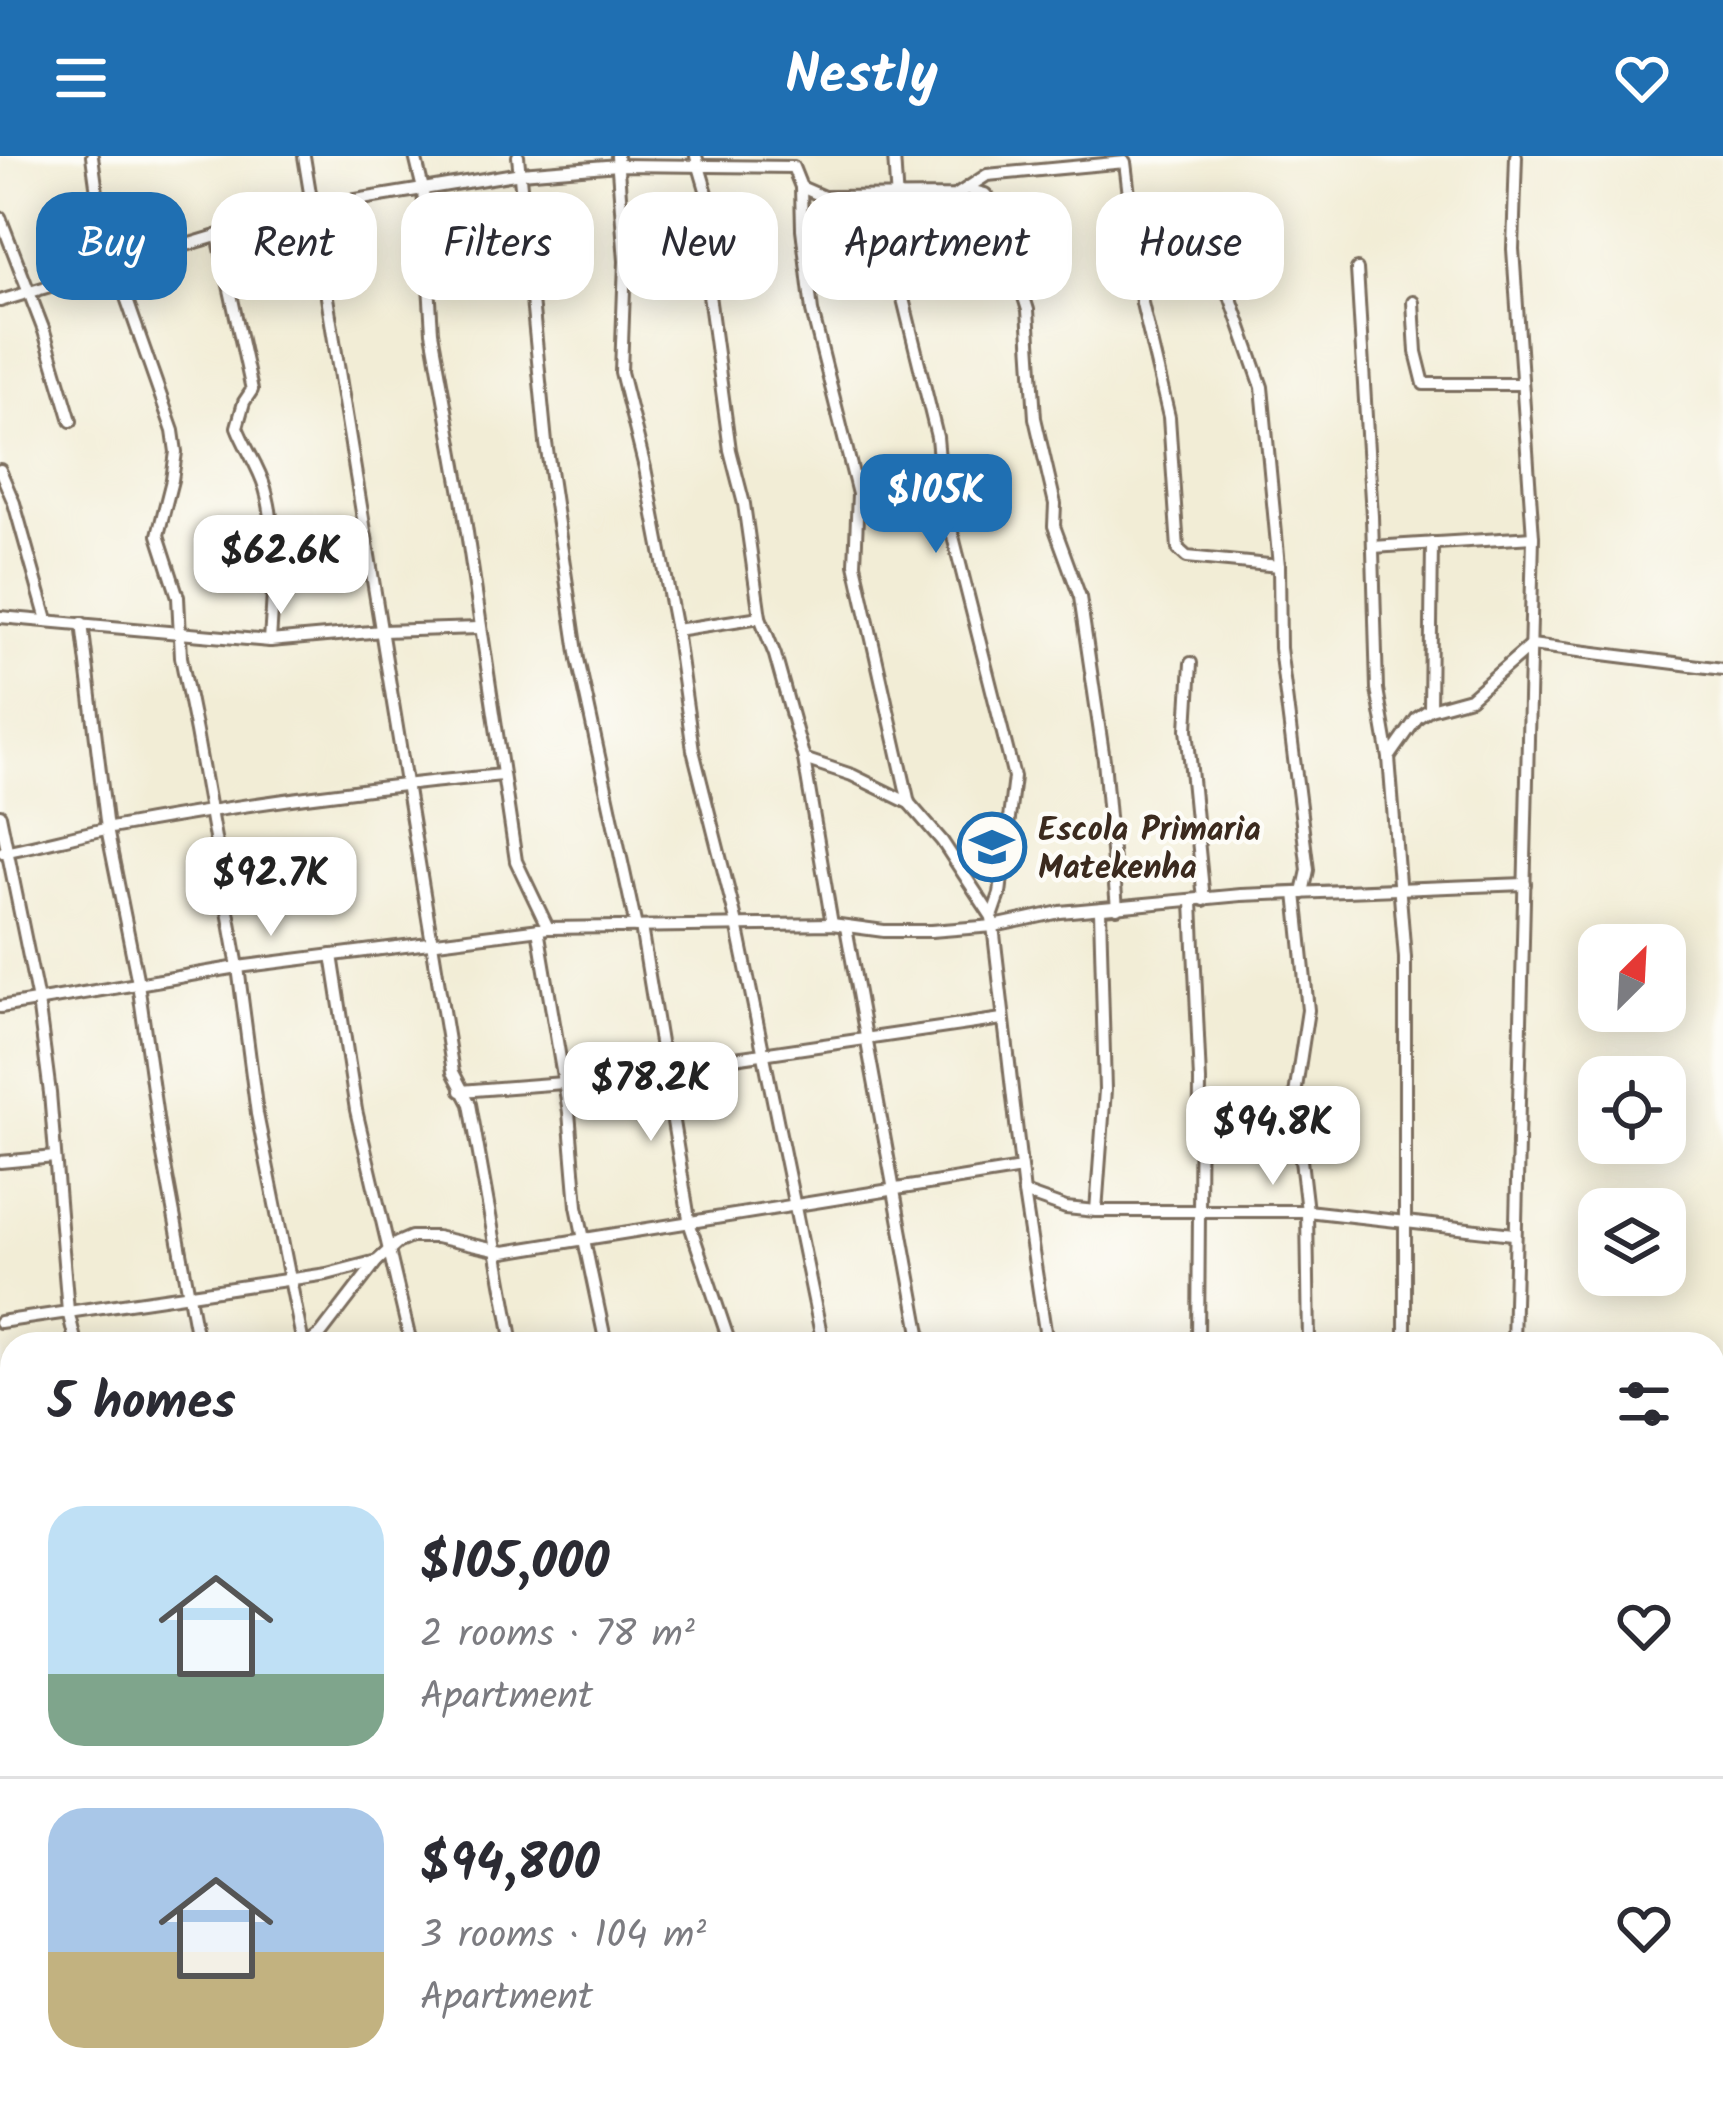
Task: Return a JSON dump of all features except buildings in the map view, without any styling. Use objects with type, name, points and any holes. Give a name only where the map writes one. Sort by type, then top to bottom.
[{"type":"street","points":[[92,156],[97,192]]},
{"type":"street","points":[[304,156],[310,192]]},
{"type":"street","points":[[415,156],[423,189],[432,332],[462,500],[478,628],[516,860],[543,928],[577,1206],[604,1332]]},
{"type":"street","points":[[518,156],[546,443],[578,659],[638,927],[690,1225],[726,1332]]},
{"type":"street","points":[[893,156],[894,192]]},
{"type":"street","points":[[1513,1332],[1533,537],[1513,249],[1516,156]]},
{"type":"street","points":[[377,197],[618,160],[788,165],[796,172],[812,311],[858,494],[855,564],[909,802]]},
{"type":"street","points":[[618,160],[625,262],[621,372],[676,630],[693,750],[737,924],[820,1332]]},
{"type":"street","points":[[696,161],[709,200],[710,295],[730,450],[744,504],[760,617],[804,759],[920,1332]]},
{"type":"street","points":[[965,192],[987,175],[1043,163],[1125,162],[1128,192]]},
{"type":"street","points":[[801,187],[812,192]]},
{"type":"street","points":[[970,190],[985,194],[995,205],[1028,310],[1035,418],[1055,504],[1054,526],[1080,597],[1104,760],[1117,908]]},
{"type":"street","points":[[0,217],[71,421]]},
{"type":"street","points":[[1357,269],[1377,689],[1402,887],[1405,1332]]},
{"type":"street","points":[[0,301],[36,290]]},
{"type":"street","points":[[129,300],[173,431],[172,480],[158,535],[178,597],[186,697],[238,967],[256,1114],[302,1332]]},
{"type":"street","points":[[232,300],[252,390],[237,428],[268,498],[274,570],[270,641]]},
{"type":"street","points":[[328,300],[452,1072],[470,1104],[511,1332]]},
{"type":"street","points":[[903,300],[937,437],[942,493],[1014,777],[993,922],[1044,1332]]},
{"type":"street","points":[[1144,300],[1169,417],[1178,549],[1187,557],[1280,566]]},
{"type":"street","points":[[1233,300],[1262,387],[1280,566],[1280,648],[1308,870],[1299,893],[1308,1010],[1294,1101],[1307,1211],[1309,1332]]},
{"type":"street","points":[[1413,302],[1416,352],[1424,384],[1521,384]]},
{"type":"street","points":[[0,470],[14,503],[46,620]]},
{"type":"street","points":[[1373,548],[1533,537]]},
{"type":"street","points":[[1430,709],[1432,543]]},
{"type":"street","points":[[0,617],[270,641],[478,628]]},
{"type":"street","points":[[676,630],[760,617]]},
{"type":"street","points":[[82,623],[107,829],[138,983],[195,1332]]},
{"type":"street","points":[[1389,758],[1403,734],[1430,709],[1470,698],[1532,645],[1723,669]]},
{"type":"street","points":[[1191,663],[1187,729],[1198,901],[1198,1332]]},
{"type":"street","points":[[804,759],[909,802],[942,842],[993,922]]},
{"type":"street","points":[[3,852],[209,812],[502,775]]},
{"type":"street","points":[[0,815],[3,852],[38,1001],[73,1332]]},
{"type":"street","points":[[1308,870],[1328,891]]},
{"type":"street","points":[[0,1007],[238,967],[543,928],[737,924],[931,931],[1040,915],[1299,893],[1525,884]]},
{"type":"street","points":[[1096,1210],[1105,1090],[1100,910]]},
{"type":"street","points":[[332,955],[356,1110],[408,1332]]},
{"type":"street","points":[[461,1091],[662,1070],[1002,1019]]},
{"type":"street","points":[[0,1162],[56,1157]]},
{"type":"street","points":[[323,1332],[376,1261],[411,1237],[436,1237],[494,1251],[585,1242],[1021,1169]]},
{"type":"street","points":[[1024,1193],[1066,1208],[1307,1211],[1514,1234]]},
{"type":"street","points":[[0,1322],[327,1274],[376,1261]]},
{"type":"place","name":"Escola Primaria Matekenha","points":[[992,847]]}]
